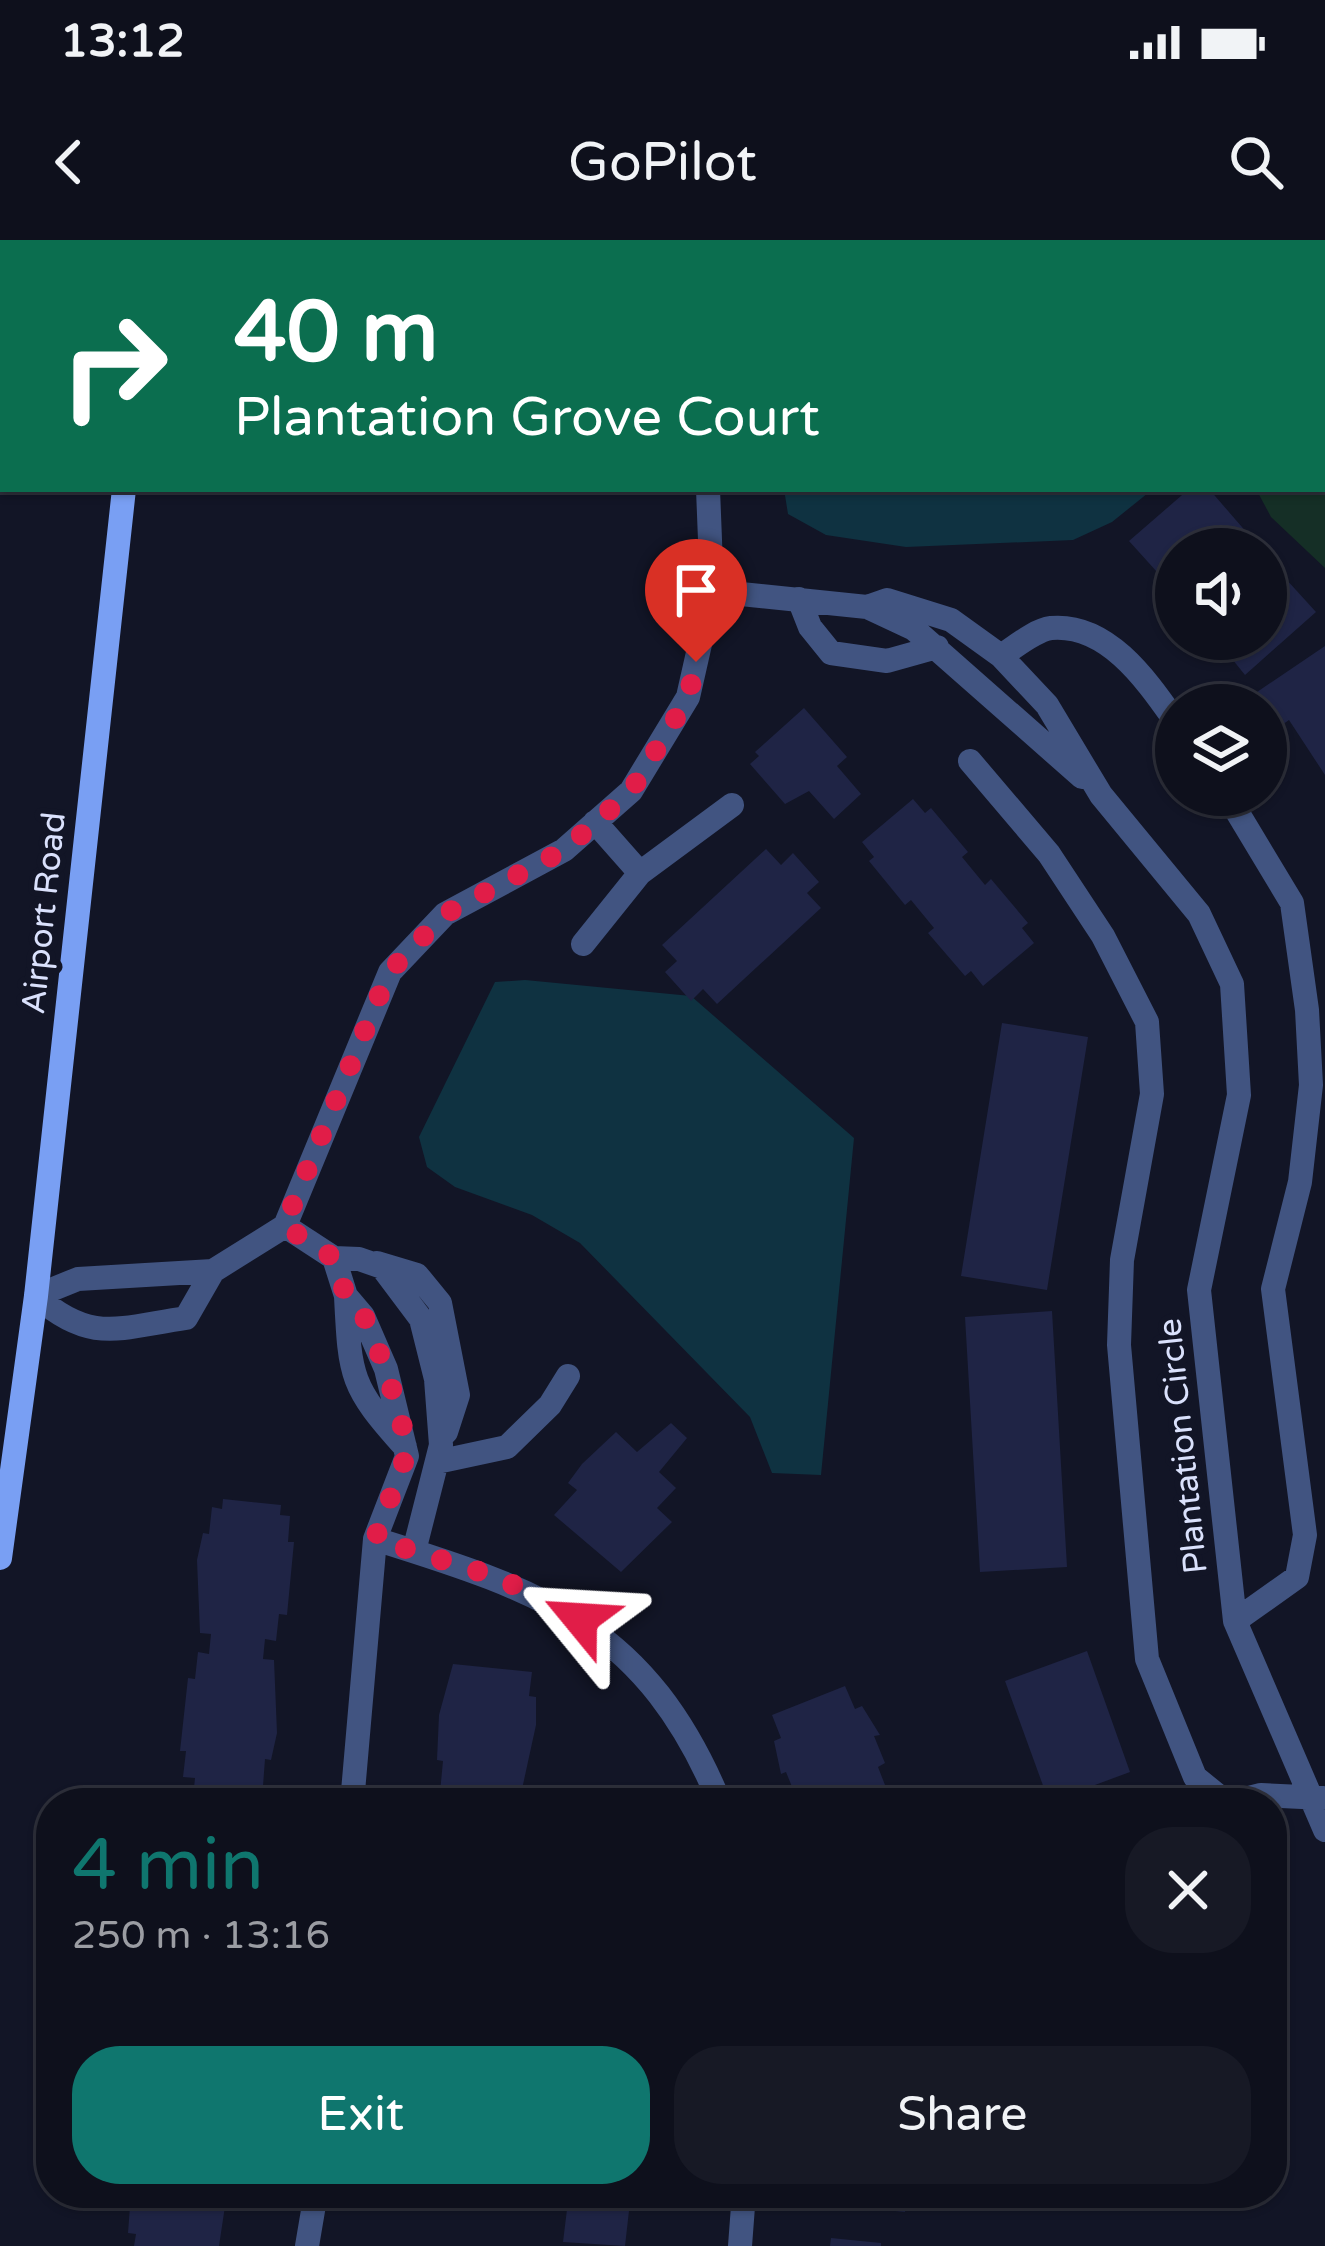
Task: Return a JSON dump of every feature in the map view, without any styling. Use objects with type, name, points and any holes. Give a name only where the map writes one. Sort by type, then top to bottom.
[{"type":"street","name":"Airport Road","points":[[0,1558],[36,1296],[124,492]]},
{"type":"street","points":[[213,1271],[78,1279],[36,1296],[71,1326],[118,1328],[186,1318],[213,1271],[284,1226],[389,972],[445,914],[564,850],[631,791],[688,698],[712,591],[708,492]]},
{"type":"street","points":[[712,591],[867,607],[914,628],[1101,795]]},
{"type":"street","points":[[799,599],[810,627],[832,652],[887,661],[937,647]]},
{"type":"street","points":[[867,607],[887,600],[951,620],[1001,656],[1047,705],[1101,795]]},
{"type":"street","points":[[1001,656],[1048,628],[1096,633],[1155,692]]},
{"type":"street","points":[[970,761],[1049,854],[1103,936],[1147,1022],[1152,1094],[1122,1260],[1119,1345],[1147,1659],[1196,1778],[1209,1788]]},
{"type":"street","name":"Plantation Circle","points":[[1101,795],[1199,914],[1232,984],[1239,1095],[1199,1290],[1234,1622],[1317,1798],[1325,1830]]},
{"type":"street","points":[[583,944],[640,873],[731,805]]},
{"type":"street","points":[[1234,1622],[1297,1577],[1305,1535],[1274,1289],[1300,1182],[1311,1085],[1292,904],[1240,816]]},
{"type":"street","points":[[595,822],[640,873]]},
{"type":"street","points":[[284,1226],[347,1258],[382,1268],[421,1319],[436,1379],[438,1457],[414,1551]]},
{"type":"street","points":[[347,1258],[346,1296],[364,1316],[386,1369],[405,1447],[400,1484],[375,1539],[353,1788]]},
{"type":"street","points":[[438,1457],[507,1447],[550,1405],[568,1376]]},
{"type":"street","points":[[375,1539],[500,1578],[580,1619],[628,1654],[714,1788]]},
{"type":"street","points":[[1287,1796],[1317,1798]]},
{"type":"street","points":[[307,2246],[313,2208]]},
{"type":"street","points":[[740,2246],[743,2208]]},
{"type":"green space","points":[[1258,492],[1325,492],[1325,568],[1287,528]]},
{"type":"water","points":[[784,492],[1149,492],[1112,522],[1073,540],[906,547],[826,535],[788,514]]},
{"type":"water","points":[[525,980],[691,996],[854,1138],[821,1475],[772,1473],[750,1417],[580,1243],[532,1215],[455,1187],[427,1167],[419,1137],[495,982]]},
{"type":"building","points":[[1186,492],[1212,492],[1243,528],[1155,528],[1155,570],[1129,541]]},
{"type":"building","points":[[1287,580],[1316,612],[1287,638]]},
{"type":"building","points":[[1325,646],[1325,775],[1287,721],[1287,684],[1269,684]]},
{"type":"building","points":[[1233,660],[1262,660],[1245,675]]},
{"type":"building","points":[[804,708],[847,757],[837,766],[861,794],[834,819],[809,791],[785,804],[750,764],[759,756],[755,752]]},
{"type":"building","points":[[913,799],[925,813],[931,808],[968,852],[962,857],[985,885],[991,879],[1028,923],[1022,928],[1034,943],[983,986],[971,971],[965,976],[928,933],[934,928],[911,900],[905,905],[869,861],[874,857],[862,842]]},
{"type":"building","points":[[766,849],[781,865],[793,853],[819,882],[807,893],[821,908],[717,1004],[703,989],[691,1001],[665,972],[677,961],[662,945]]},
{"type":"building","points":[[1002,1023],[1088,1037],[1047,1290],[961,1276]]},
{"type":"building","points":[[1052,1311],[1067,1567],[980,1572],[965,1317]]},
{"type":"building","points":[[671,1423],[687,1438],[659,1472],[676,1488],[657,1508],[672,1522],[621,1572],[554,1515],[577,1490],[568,1483],[582,1464],[616,1432],[637,1452]]},
{"type":"building","points":[[223,1499],[281,1505],[280,1515],[290,1516],[288,1542],[294,1542],[287,1615],[279,1614],[276,1641],[265,1639],[263,1659],[274,1660],[277,1733],[271,1760],[265,1759],[263,1786],[252,1788],[194,1788],[195,1778],[183,1777],[186,1751],[180,1751],[188,1678],[195,1679],[198,1652],[209,1654],[211,1634],[200,1633],[197,1560],[203,1533],[209,1534],[212,1507],[222,1509]]},
{"type":"building","points":[[1087,1651],[1130,1772],[1087,1788],[1044,1788],[1005,1681]]},
{"type":"building","points":[[453,1664],[532,1672],[529,1696],[536,1697],[536,1725],[522,1788],[440,1788],[439,1715]]},
{"type":"building","points":[[845,1686],[855,1709],[862,1706],[880,1735],[874,1736],[885,1763],[878,1767],[886,1788],[793,1788],[786,1772],[781,1774],[774,1741],[781,1738],[772,1715]]},
{"type":"building","points":[[130,2208],[225,2208],[219,2246],[134,2246],[136,2234],[128,2233]]},
{"type":"building","points":[[567,2208],[629,2208],[625,2246],[563,2242]]},
{"type":"building","points":[[831,2238],[881,2243],[881,2246],[830,2246]]},
{"type":"route","points":[[580,1619],[500,1578],[375,1539],[400,1484],[406,1456],[402,1424],[386,1369],[364,1316],[346,1296],[334,1258],[284,1226],[389,972],[445,914],[564,850],[631,791],[688,698],[696,662]]}]
